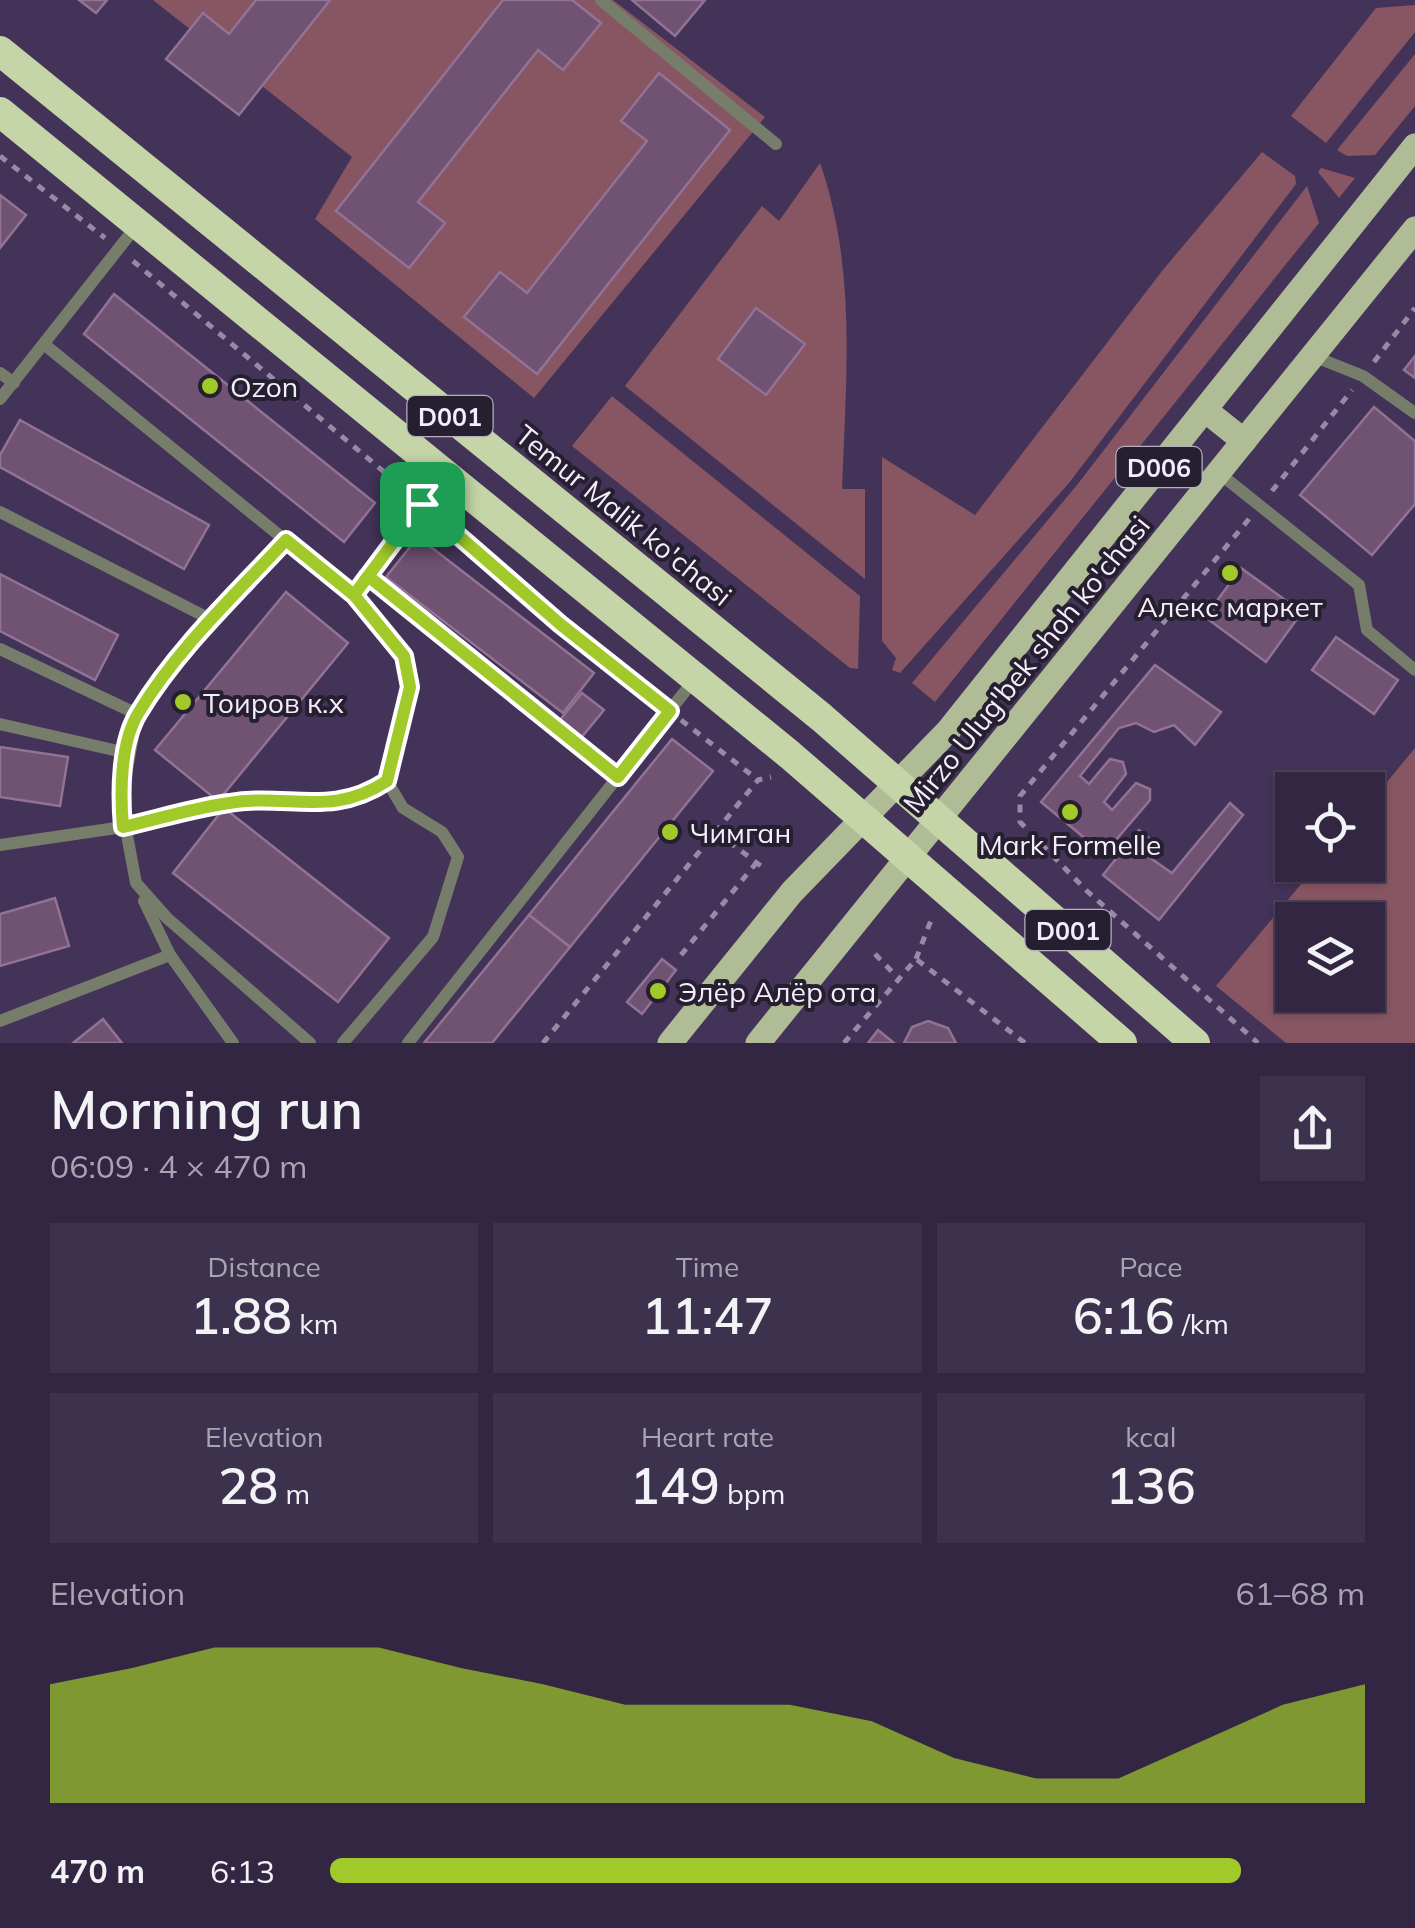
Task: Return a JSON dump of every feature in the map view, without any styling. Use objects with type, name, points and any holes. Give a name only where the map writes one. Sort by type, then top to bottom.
[{"type":"highway","name":"Temur Malik ko'chasi","points":[[0,51],[898,783],[1195,1043]]},
{"type":"highway","name":"D001","points":[[0,112],[696,678],[1122,1043]]},
{"type":"main road","name":"Mirzo Ulug'bek shoh ko'chasi","points":[[670,1043],[792,892],[948,730],[1415,146]]},
{"type":"main road","name":"Mirzo Ulug'bek shoh ko'chasi","points":[[758,1043],[1415,229]]},
{"type":"main road","points":[[1205,410],[1244,442]]},
{"type":"lane","points":[[600,0],[776,144]]},
{"type":"lane","points":[[0,399],[138,224]]},
{"type":"lane","points":[[0,845],[123,827],[232,802],[334,802],[362,798],[387,781],[410,687],[404,656],[354,595],[45,345]]},
{"type":"lane","points":[[1313,356],[1363,376],[1415,413]]},
{"type":"lane","points":[[0,373],[14,382]]},
{"type":"lane","points":[[354,595],[445,474]]},
{"type":"lane","points":[[1219,474],[1358,585],[1367,630],[1415,670]]},
{"type":"lane","points":[[0,512],[212,620]]},
{"type":"lane","points":[[230,1042],[170,955],[136,882],[123,827],[127,753],[137,714],[212,620],[286,540]]},
{"type":"lane","points":[[368,576],[618,777]]},
{"type":"lane","points":[[0,648],[137,714]]},
{"type":"lane","points":[[408,1043],[696,678]]},
{"type":"lane","points":[[0,724],[127,753]]},
{"type":"lane","points":[[342,1043],[433,937],[458,857],[442,832],[403,808],[387,781]]},
{"type":"lane","points":[[136,882],[167,918],[310,1043]]},
{"type":"lane","points":[[0,1021],[170,955]]},
{"type":"path","points":[[0,156],[118,249],[560,624],[758,780]]},
{"type":"path","points":[[1258,1043],[1038,843],[1020,822],[1020,796],[1260,506],[1415,308]]},
{"type":"path","points":[[543,1043],[758,780],[770,777]]},
{"type":"path","points":[[682,955],[759,864],[716,832]]},
{"type":"path","points":[[844,1043],[916,959],[932,915]]},
{"type":"path","points":[[875,954],[897,977]]},
{"type":"path","points":[[916,959],[1025,1043]]},
{"type":"shaded area","points":[[153,0],[613,0],[765,117],[534,398],[315,219],[352,157]]},
{"type":"shaded area","points":[[1415,5],[1415,32],[1326,143],[1291,116],[1376,8]]},
{"type":"shaded area","points":[[1415,54],[1415,106],[1375,155],[1347,156],[1337,150]]},
{"type":"shaded area","points":[[1262,152],[1295,176],[1296,184],[1069,483],[900,673],[892,670],[896,658],[882,641],[882,457],[975,515],[1162,271]]},
{"type":"shaded area","points":[[820,163],[840,243],[844,284],[847,365],[842,489],[865,489],[865,579],[625,386],[762,206],[779,221]]},
{"type":"shaded area","points":[[1321,168],[1355,178],[1339,198],[1318,172]]},
{"type":"shaded area","points":[[1307,186],[1319,223],[935,702],[912,683],[1077,485]]},
{"type":"shaded area","points":[[612,396],[860,596],[858,669],[850,668],[572,446]]},
{"type":"shaded area","points":[[1415,748],[1415,1043],[1286,1043],[1216,986],[1275,915],[1275,1012],[1385,1012],[1385,902],[1286,902],[1303,882],[1385,882],[1385,784]]},
{"type":"building","points":[[79,0],[107,0],[96,13]]},
{"type":"building","points":[[256,0],[330,0],[239,115],[166,59],[203,13],[229,34]]},
{"type":"building","points":[[503,0],[572,0],[601,23],[563,70],[538,50],[418,202],[445,223],[409,268],[336,211]]},
{"type":"building","points":[[632,0],[705,0],[675,36]]},
{"type":"building","points":[[659,73],[730,130],[537,374],[464,317],[500,272],[527,293],[647,141],[621,121]]},
{"type":"building","points":[[0,195],[26,215],[0,248]]},
{"type":"building","points":[[114,294],[375,503],[344,542],[84,334]]},
{"type":"building","points":[[756,308],[805,344],[766,395],[718,359]]},
{"type":"building","points":[[1415,356],[1415,378],[1404,370]]},
{"type":"building","points":[[1374,407],[1415,441],[1415,504],[1372,555],[1300,495]]},
{"type":"building","points":[[20,420],[209,525],[184,569],[0,467],[0,455]]},
{"type":"building","points":[[418,537],[594,673],[563,713],[386,577]]},
{"type":"building","points":[[1241,568],[1302,612],[1266,662],[1205,617]]},
{"type":"building","points":[[0,574],[118,635],[95,680],[0,631]]},
{"type":"building","points":[[286,592],[348,643],[218,801],[155,750]]},
{"type":"building","points":[[1336,637],[1398,680],[1374,714],[1312,670]]},
{"type":"building","points":[[1155,665],[1221,712],[1195,745],[1174,725],[1154,732],[1136,723],[1119,728],[1080,776],[1089,784],[1110,759],[1123,762],[1126,774],[1104,802],[1112,810],[1136,783],[1150,789],[1150,800],[1104,854],[1041,802]]},
{"type":"building","points":[[582,693],[604,710],[581,738],[559,721]]},
{"type":"building","points":[[672,739],[713,771],[570,947],[529,915]]},
{"type":"building","points":[[0,747],[68,757],[60,806],[0,797]]},
{"type":"building","points":[[1230,803],[1243,815],[1159,920],[1103,875],[1139,830],[1155,843],[1146,855],[1172,873]]},
{"type":"building","points":[[224,808],[389,938],[338,1002],[173,873]]},
{"type":"building","points":[[55,898],[69,946],[0,966],[0,914]]},
{"type":"building","points":[[529,915],[570,947],[492,1043],[424,1043]]},
{"type":"building","points":[[662,959],[676,970],[642,1014],[627,1002]]},
{"type":"building","points":[[103,1019],[122,1043],[73,1043]]},
{"type":"building","points":[[928,1021],[948,1028],[956,1043],[904,1043],[912,1027]]},
{"type":"building","points":[[878,1030],[894,1043],[868,1043]]},
{"type":"place","name":"Ozon","points":[[210,386]]},
{"type":"place","name":"Алекс маркет","points":[[1230,573]]},
{"type":"place","name":"Тоиров к.х","points":[[183,702]]},
{"type":"place","name":"Mark Formelle","points":[[1070,812]]},
{"type":"place","name":"Чимган","points":[[670,832]]},
{"type":"place","name":"Элёр Алёр ота","points":[[658,991]]},
{"type":"route","points":[[422,504],[354,595],[286,540],[212,620],[137,714],[123,778],[123,827],[232,802],[334,802],[362,798],[387,781],[410,687],[404,656],[354,595],[368,576],[618,777],[670,711],[560,624],[422,504]]}]
